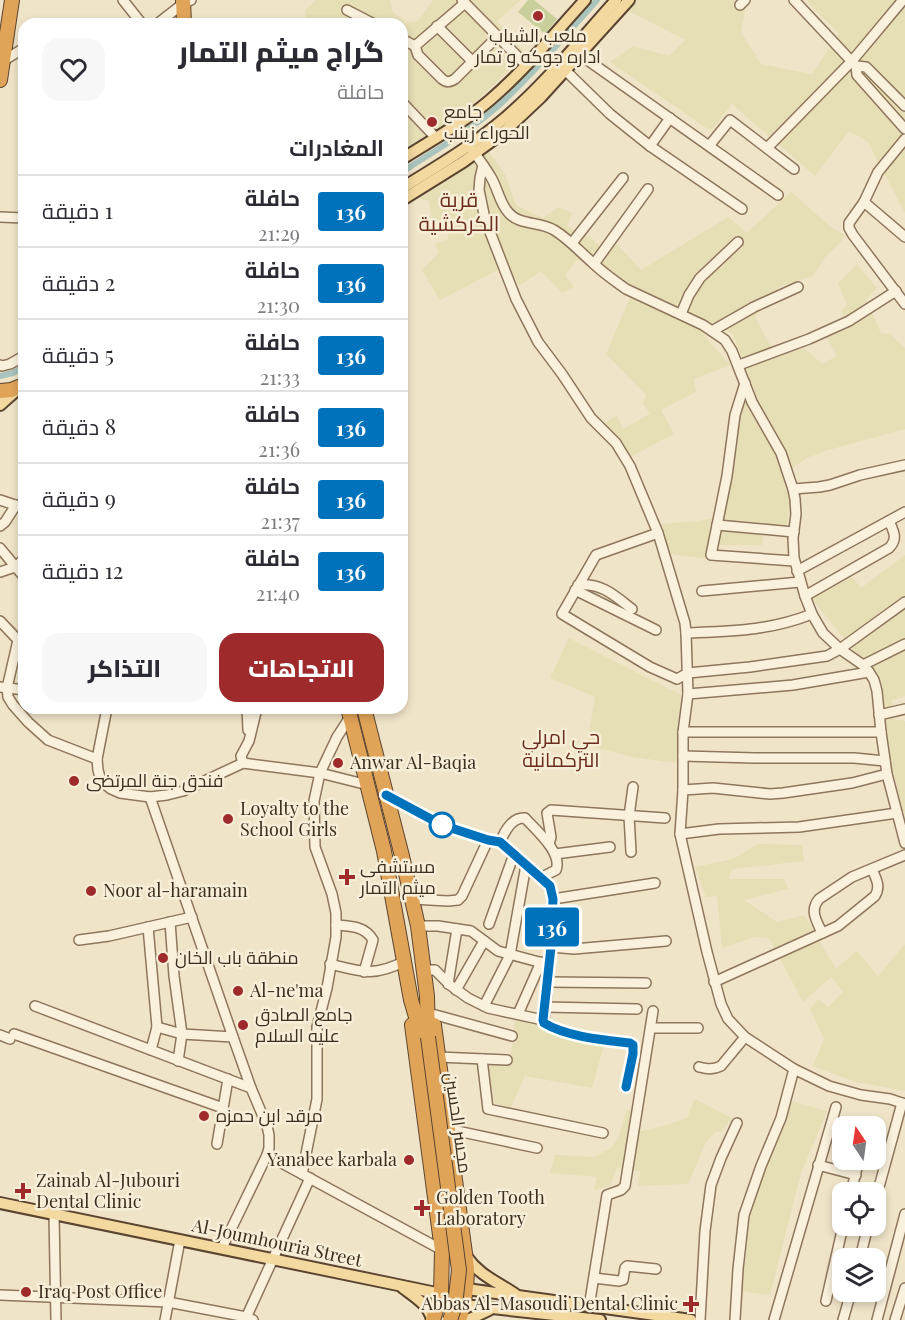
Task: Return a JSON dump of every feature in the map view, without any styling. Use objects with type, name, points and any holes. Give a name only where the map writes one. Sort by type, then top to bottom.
[{"type":"highway","points":[[0,80],[12,0]]},
{"type":"highway","points":[[185,18],[186,1]]},
{"type":"highway","points":[[0,391],[18,387]]},
{"type":"highway","points":[[349,714],[384,851],[411,1000],[412,1029],[442,1250],[441,1294],[432,1320]]},
{"type":"highway","points":[[366,714],[418,926],[427,996],[436,1032],[467,1268],[464,1305],[459,1320]]},
{"type":"highway","points":[[379,829],[385,832],[394,827]]},
{"type":"highway","points":[[384,851],[388,844],[396,844],[399,847]]},
{"type":"highway","points":[[424,1037],[427,996]]},
{"type":"highway","points":[[411,1000],[424,1037]]},
{"type":"highway","name":"مجسر الحسين","points":[[424,1037],[451,1246],[452,1283],[444,1320]]},
{"type":"highway","name":"مجسر الحسين","points":[[424,1037],[459,1270],[455,1305],[450,1320]]},
{"type":"main road","points":[[408,155],[478,110],[526,65],[585,0]]},
{"type":"main road","points":[[408,185],[472,150],[527,97],[616,0]]},
{"type":"main road","points":[[408,196],[518,119],[541,97],[628,0]]},
{"type":"main road","points":[[0,405],[18,389]]},
{"type":"main road","name":"Al-Joumhouria Street","points":[[0,1203],[441,1294]]},
{"type":"main road","points":[[465,1255],[481,1273],[517,1296]]},
{"type":"main road","points":[[398,1285],[424,1305],[432,1320]]},
{"type":"main road","points":[[600,1320],[464,1305],[447,1299],[441,1294],[447,1288],[466,1289],[692,1320]]},
{"type":"main road","points":[[468,1320],[482,1312],[496,1308]]},
{"type":"street","points":[[123,0],[137,18]]},
{"type":"street","points":[[794,0],[854,63],[866,67],[905,105]]},
{"type":"street","points":[[766,148],[854,63],[903,0]]},
{"type":"street","points":[[165,18],[186,1]]},
{"type":"street","points":[[415,46],[463,1],[526,65]]},
{"type":"street","points":[[347,10],[362,18]]},
{"type":"street","points":[[437,26],[473,62]]},
{"type":"street","points":[[408,42],[415,46],[418,55],[446,82],[450,82],[498,36]]},
{"type":"street","points":[[3,61],[18,52]]},
{"type":"street","points":[[579,54],[778,195]]},
{"type":"street","points":[[854,63],[857,75],[905,129]]},
{"type":"street","points":[[565,70],[610,114],[650,146],[742,208]]},
{"type":"street","points":[[408,108],[436,138]]},
{"type":"street","points":[[650,146],[670,118]]},
{"type":"street","points":[[709,146],[730,120],[794,169]]},
{"type":"street","points":[[905,139],[878,172],[864,202],[849,223],[853,235],[905,304]]},
{"type":"street","points":[[472,150],[491,178],[502,204],[513,217],[553,229],[626,289],[681,314],[712,330],[725,340],[739,365],[752,402],[781,453],[793,489],[796,514],[793,548],[800,582],[812,614],[823,633],[866,669],[874,680],[887,774],[900,816],[905,843]]},
{"type":"street","points":[[483,165],[479,190],[485,219],[516,299],[538,342],[591,418],[616,443],[630,466],[658,533],[685,623],[688,694],[683,732],[680,834],[721,1004],[728,1019],[745,1037],[794,1070],[829,1086],[903,1103],[881,1182]]},
{"type":"street","points":[[572,243],[623,178]]},
{"type":"street","points":[[594,264],[648,189]]},
{"type":"street","points":[[864,202],[905,237]]},
{"type":"street","points":[[0,217],[18,218]]},
{"type":"street","points":[[681,314],[688,295],[700,278],[738,242]]},
{"type":"street","points":[[712,330],[798,287]]},
{"type":"street","points":[[739,365],[809,339],[849,321],[896,291]]},
{"type":"street","points":[[0,365],[18,360]]},
{"type":"street","points":[[745,382],[735,415],[727,476],[711,555],[796,566],[905,512]]},
{"type":"street","points":[[793,489],[830,485],[850,477],[905,465]]},
{"type":"street","points":[[0,500],[18,506]]},
{"type":"street","points":[[0,526],[18,509]]},
{"type":"street","points":[[805,596],[889,548],[896,536],[889,521]]},
{"type":"street","points":[[717,525],[794,532]]},
{"type":"street","points":[[658,533],[596,555],[562,614],[650,667],[676,679],[688,673],[827,656],[905,602]]},
{"type":"street","points":[[0,548],[18,570]]},
{"type":"street","points":[[0,572],[18,564]]},
{"type":"street","points":[[702,591],[800,582]]},
{"type":"street","points":[[576,588],[588,584],[604,589],[632,609]]},
{"type":"street","points":[[576,588],[656,630]]},
{"type":"street","points":[[686,633],[767,627],[791,622],[812,614]]},
{"type":"street","points":[[0,621],[18,640],[4,687],[18,711]]},
{"type":"street","points":[[688,694],[793,685],[866,669],[905,644]]},
{"type":"street","points":[[879,715],[905,709]]},
{"type":"street","points":[[21,714],[48,740],[97,759]]},
{"type":"street","points":[[106,714],[97,759],[98,770],[101,781],[120,793],[150,797],[167,795],[183,791],[243,763],[320,772],[368,785]]},
{"type":"street","points":[[247,714],[249,741]]},
{"type":"street","points":[[243,763],[241,756],[249,741],[256,714]]},
{"type":"street","points":[[0,1294],[168,1302],[248,1319],[306,1176],[318,1099],[317,1027],[336,937],[336,913],[332,894],[315,847],[314,801],[320,772],[348,714]]},
{"type":"street","points":[[683,732],[880,732]]},
{"type":"street","points":[[683,756],[854,758],[885,761]]},
{"type":"street","points":[[683,790],[713,788],[770,794],[783,793],[852,783],[887,774]]},
{"type":"street","points":[[632,852],[629,816],[633,787]]},
{"type":"street","points":[[386,795],[442,825],[500,842],[550,886],[553,899],[551,947],[546,963],[518,1014]]},
{"type":"street","points":[[150,797],[251,1088],[267,1126],[269,1142],[267,1155],[222,1248]]},
{"type":"street","points":[[549,844],[548,813],[551,810],[665,818]]},
{"type":"street","points":[[680,834],[719,829],[799,827],[900,816]]},
{"type":"street","points":[[500,842],[511,824],[522,817],[525,818],[549,844],[558,863],[556,870],[540,878]]},
{"type":"street","points":[[412,899],[458,900],[488,840]]},
{"type":"street","points":[[555,854],[610,847]]},
{"type":"street","points":[[489,924],[513,854]]},
{"type":"street","points":[[822,933],[813,912],[814,904],[819,899],[852,877],[905,855]]},
{"type":"street","points":[[484,1006],[510,954],[526,865]]},
{"type":"street","points":[[714,982],[838,926],[878,891],[872,869]]},
{"type":"street","points":[[553,899],[655,883]]},
{"type":"street","points":[[79,940],[109,936],[192,917]]},
{"type":"street","points":[[170,922],[182,1034],[178,1061]]},
{"type":"street","points":[[336,925],[356,927],[371,936],[373,940],[364,972]]},
{"type":"street","points":[[418,926],[438,926],[471,931],[498,951],[546,963]]},
{"type":"street","points":[[148,927],[157,1027],[151,1050]]},
{"type":"street","points":[[452,987],[457,929]]},
{"type":"street","points":[[452,987],[484,941]]},
{"type":"street","points":[[551,947],[574,949],[666,941]]},
{"type":"street","points":[[330,964],[364,972],[380,971],[405,961]]},
{"type":"street","points":[[546,963],[544,1023],[565,1032],[633,1045],[626,1087]]},
{"type":"street","points":[[424,970],[435,970],[452,987],[484,1006],[543,1020]]},
{"type":"street","points":[[547,982],[646,984]]},
{"type":"street","points":[[35,1006],[251,1088]]},
{"type":"street","points":[[545,1007],[637,1009]]},
{"type":"street","points":[[590,1307],[607,1195],[626,1186],[653,1011]]},
{"type":"street","points":[[432,1014],[512,1036]]},
{"type":"street","points":[[157,1027],[182,1034],[233,1037]]},
{"type":"street","points":[[651,1028],[698,1028]]},
{"type":"street","points":[[0,1035],[12,1036],[223,1108]]},
{"type":"street","points":[[699,1067],[717,1069],[745,1037]]},
{"type":"street","points":[[438,1057],[507,1060]]},
{"type":"street","points":[[482,1059],[488,1109],[603,1132]]},
{"type":"street","points":[[735,1320],[744,1215],[781,1118],[794,1070]]},
{"type":"street","points":[[217,1143],[228,1079]]},
{"type":"street","points":[[774,1320],[836,1107]]},
{"type":"street","points":[[700,1320],[705,1231],[711,1185],[737,1123]]},
{"type":"street","points":[[448,1129],[537,1148]]},
{"type":"street","points":[[267,1155],[442,1250]]},
{"type":"street","points":[[818,1165],[856,1174]]},
{"type":"street","points":[[854,1182],[857,1170]]},
{"type":"street","points":[[877,1320],[905,1214]]},
{"type":"street","points":[[54,1215],[56,1320]]},
{"type":"street","points":[[826,1301],[841,1236]]},
{"type":"street","points":[[165,1320],[180,1240]]},
{"type":"street","points":[[594,1278],[623,1280],[627,1266],[656,1269]]},
{"type":"street","points":[[895,1320],[905,1288]]},
{"type":"street","points":[[843,1320],[848,1302]]},
{"type":"shaded area","points":[[316,0],[390,0],[393,12],[400,18],[306,18],[305,10]]},
{"type":"shaded area","points":[[433,0],[521,0],[497,21],[525,53],[461,115],[408,146],[408,23],[418,21]]},
{"type":"shaded area","points":[[637,0],[747,0],[741,32],[761,64],[812,74],[839,34],[806,0],[905,0],[905,213],[868,142],[849,131],[815,176],[732,104],[711,131],[610,62],[633,46],[669,56],[685,40],[626,10]]},
{"type":"shaded area","points":[[489,152],[505,174],[516,205],[543,218],[558,207],[572,213],[567,227],[593,239],[606,256],[617,244],[641,270],[728,217],[747,233],[791,192],[832,228],[845,235],[825,257],[813,276],[779,287],[755,317],[776,356],[804,348],[822,364],[837,356],[827,338],[849,328],[841,310],[847,305],[838,283],[857,264],[877,288],[866,300],[881,333],[890,334],[905,348],[905,429],[825,451],[807,458],[783,474],[790,498],[787,525],[766,524],[762,545],[716,545],[710,559],[670,554],[662,524],[712,518],[725,499],[732,416],[746,369],[733,334],[715,323],[703,334],[730,365],[694,379],[696,392],[661,410],[674,434],[630,457],[604,424],[617,415],[623,429],[650,414],[643,403],[646,395],[606,354],[634,288],[609,269],[577,260],[565,275],[574,287],[562,293],[541,271],[519,286],[508,265],[440,300],[422,270],[439,252],[435,244],[448,239],[448,230],[433,226],[429,201],[418,198]]},
{"type":"shaded area","points":[[905,555],[905,696],[892,700],[894,719],[905,721],[905,818],[885,742],[881,684],[812,599],[852,577],[861,588]]},
{"type":"shaded area","points":[[569,638],[681,695],[676,763],[632,757],[587,745],[595,697],[550,678]]},
{"type":"shaded area","points":[[758,844],[802,845],[804,861],[732,869],[729,879],[784,879],[788,889],[744,900],[777,922],[804,915],[836,969],[857,951],[878,976],[905,944],[905,1091],[856,1082],[813,1066],[824,1039],[810,1009],[818,999],[828,1007],[843,992],[831,977],[803,1002],[769,938],[755,937],[722,948],[717,896],[706,897],[695,867],[733,859]]},
{"type":"shaded area","points":[[515,1017],[538,1020],[545,1031],[604,1045],[592,1088],[525,1076],[510,1109],[495,1103],[487,1064],[510,1063]]},
{"type":"shaded area","points":[[695,1099],[732,1118],[722,1131],[715,1132],[706,1142],[688,1184],[638,1186],[640,1171],[617,1168],[610,1186],[594,1190],[597,1177],[550,1173],[555,1155],[594,1157],[611,1148],[618,1139],[627,1109],[635,1111],[629,1134],[687,1118]]},
{"type":"shaded area","points":[[790,1101],[827,1111],[801,1173],[770,1295],[742,1291],[750,1217],[765,1165],[781,1133]]},
{"type":"green space","name":"ملعب الشباب اداره جوكه و تمار","points":[[528,0],[534,0],[557,19],[545,34],[518,12]]},
{"type":"waterway","points":[[408,168],[463,133],[497,107],[536,68],[597,0]]},
{"type":"waterway","points":[[0,376],[18,370]]},
{"type":"bus line","name":"136","points":[[386,795],[442,825],[500,842],[550,886],[553,899],[551,947],[544,1023],[556,1029],[583,1036],[633,1045],[626,1087]]},
{"type":"place","name":"ملعب الشباب اداره جوكه و تمار","points":[[538,16]]},
{"type":"place","name":"جامع الحوراء زينب","points":[[432,122]]},
{"type":"place","name":"Anwar Al-Baqia","points":[[338,763]]},
{"type":"place","name":"فندق جنة المرتضى","points":[[74,781]]},
{"type":"place","name":"Loyalty to the School Girls","points":[[228,819]]},
{"type":"place","name":"مستشفى ميثم التمار","points":[[347,877]]},
{"type":"place","name":"Noor al-haramain","points":[[91,891]]},
{"type":"place","name":"منطقة باب الخان","points":[[163,958]]},
{"type":"place","name":"Al-ne'ma","points":[[238,991]]},
{"type":"place","name":"جامع الصادق عليه السلام","points":[[243,1025]]},
{"type":"place","name":"مرقد ابن حمزه","points":[[204,1116]]},
{"type":"place","name":"Yanabee karbala","points":[[409,1160]]},
{"type":"place","name":"Zainab Al-Jubouri Dental Clinic","points":[[23,1191]]},
{"type":"place","name":"Golden Tooth Laboratory","points":[[422,1208]]},
{"type":"place","name":"Iraq Post Office","points":[[26,1292]]},
{"type":"place","name":"Abbas Al-Masoudi Dental Clinic","points":[[691,1304]]},
{"type":"district","name":"قرية الكركشية","points":[[459,212]]},
{"type":"district","name":"حي امرلي التركمانية","points":[[561,748]]}]
